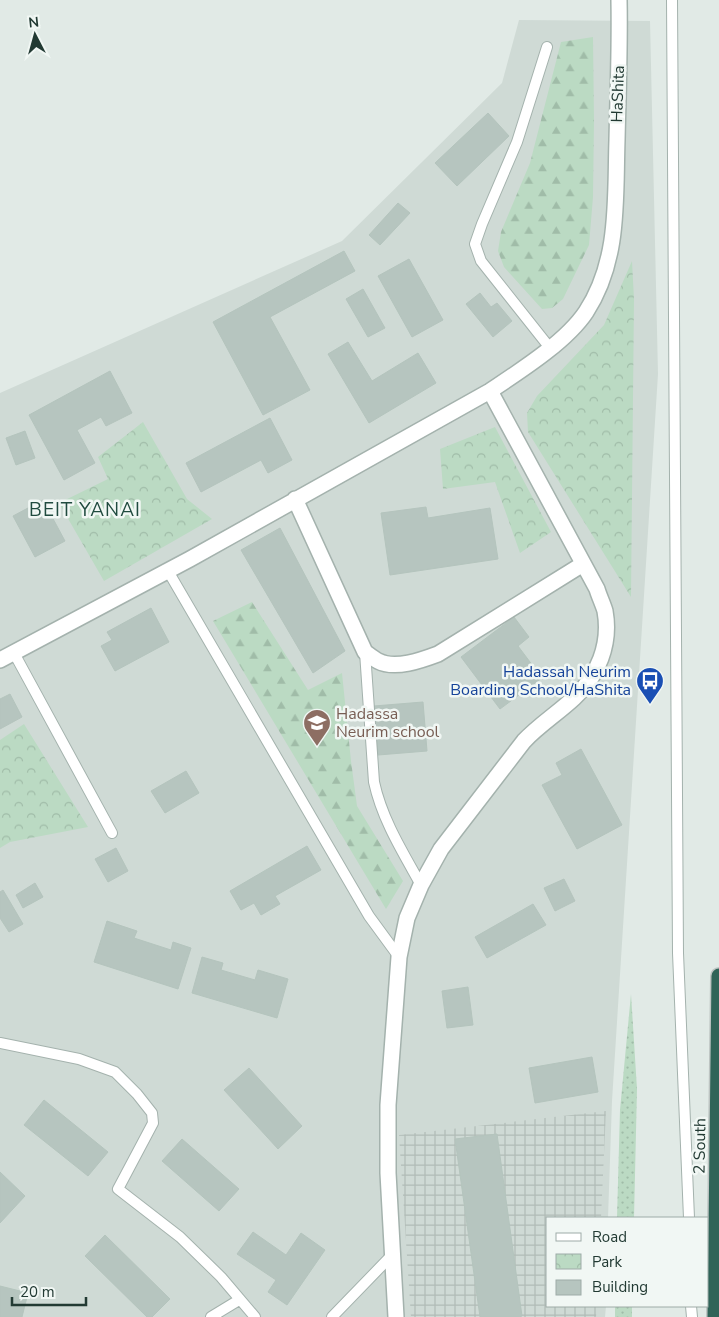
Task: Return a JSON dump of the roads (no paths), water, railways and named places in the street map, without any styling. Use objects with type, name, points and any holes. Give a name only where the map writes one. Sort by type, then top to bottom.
[{"type":"highway","name":"2 South","points":[[715,1317],[719,976]]},
{"type":"street","name":"HaShita","points":[[0,660],[168,570],[490,391],[532,363],[585,314],[597,293],[608,265],[614,233],[620,48],[619,0]]},
{"type":"street","points":[[396,1317],[388,1173],[388,1105],[399,957],[407,918],[421,885],[441,849],[524,741],[538,726],[573,700],[587,685],[602,658],[607,632],[605,610],[597,589],[490,391]]},
{"type":"street","points":[[295,499],[365,652],[380,663],[415,663],[438,654],[583,564]]},
{"type":"lane","points":[[672,0],[678,953],[688,1217]]},
{"type":"lane","points":[[547,47],[517,142],[475,244],[481,261],[550,348]]},
{"type":"lane","points":[[168,570],[369,916],[399,957]]},
{"type":"lane","points":[[365,652],[374,782],[377,798],[388,826],[421,885]]},
{"type":"lane","points":[[14,653],[112,833]]},
{"type":"lane","points":[[0,1043],[88,1062],[115,1072],[137,1094],[152,1113],[153,1123],[118,1189],[180,1237],[221,1277],[255,1317]]},
{"type":"lane","points":[[332,1317],[393,1254]]},
{"type":"lane","points":[[211,1317],[239,1300]]},
{"type":"place","name":"Hadassah Neurim Boarding School/HaShita","points":[[650,705]]},
{"type":"place","name":"Hadassa Neurim school","points":[[317,747]]},
{"type":"district","name":"BEIT YANAI","points":[[85,510]]}]
